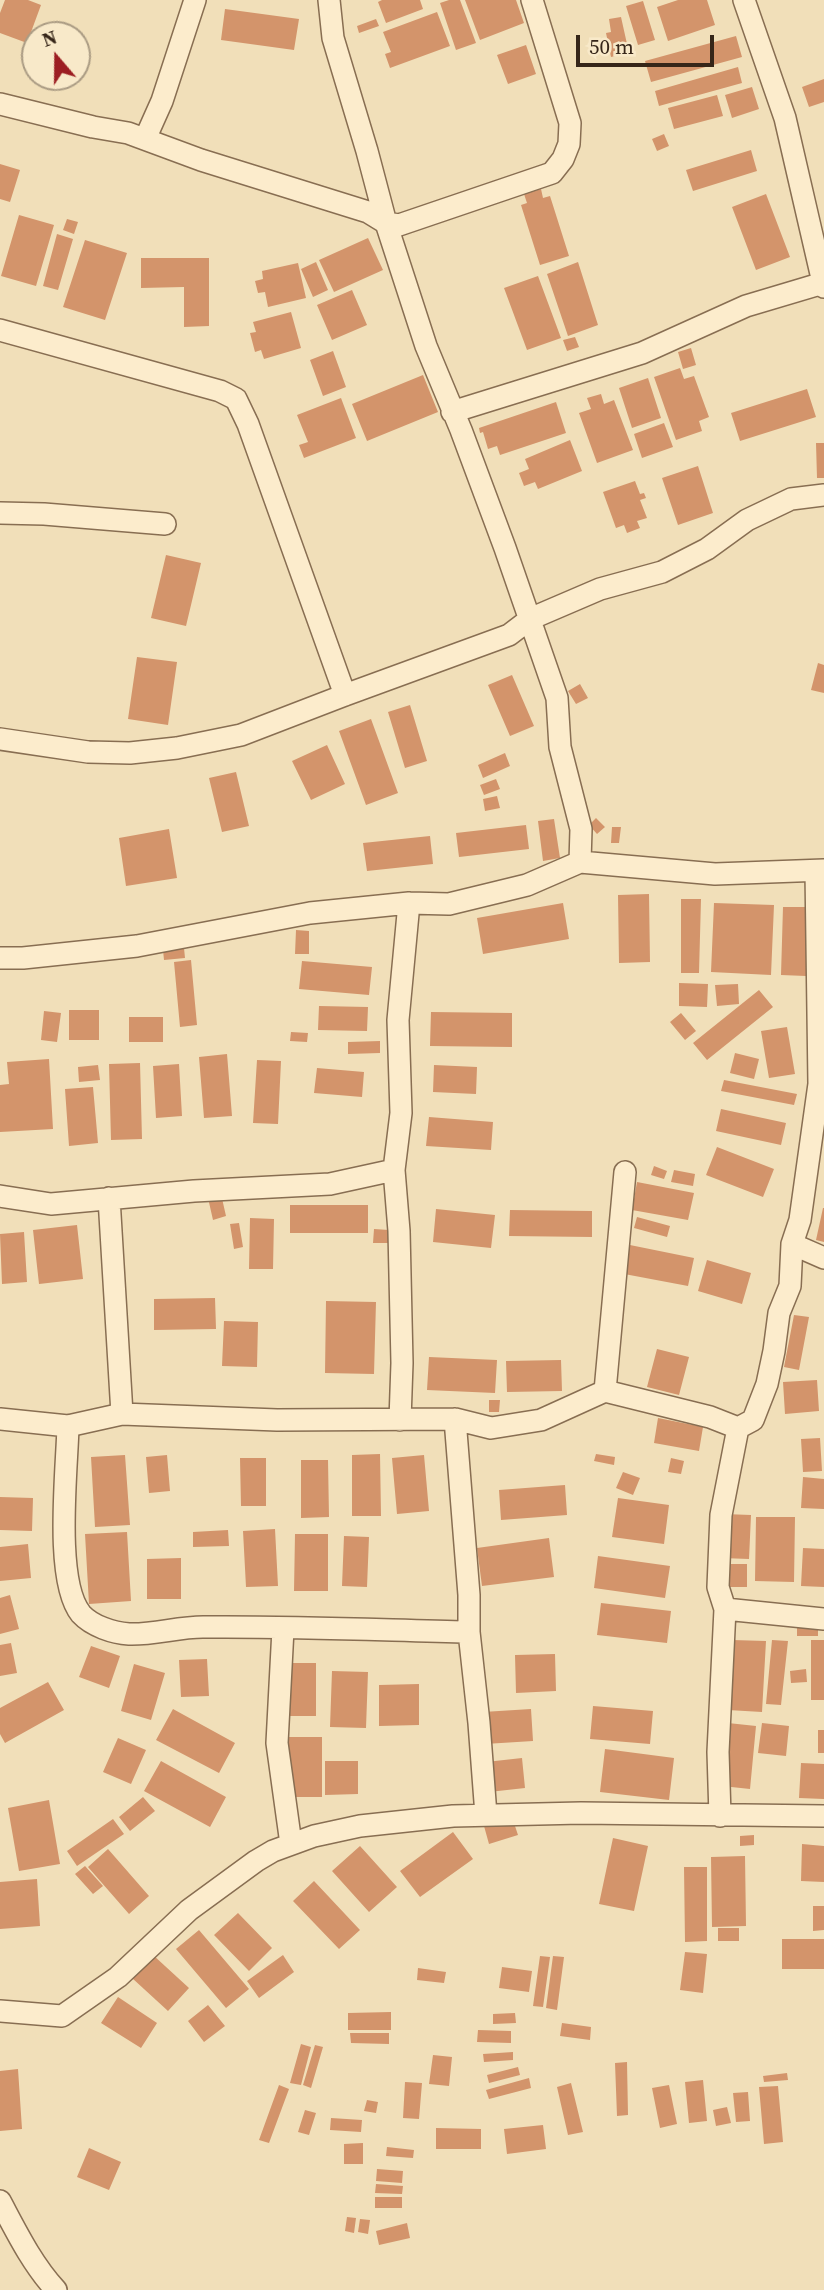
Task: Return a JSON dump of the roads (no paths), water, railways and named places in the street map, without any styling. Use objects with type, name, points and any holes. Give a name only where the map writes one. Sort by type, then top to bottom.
[{"type":"street","points":[[145,139],[162,101],[195,0]]},
{"type":"street","points":[[329,0],[332,38],[386,223],[426,346],[461,430],[557,698],[560,747],[581,829],[580,862]]},
{"type":"street","points":[[0,104],[128,133],[201,160],[368,212],[386,223],[399,225],[552,173],[563,159],[569,144],[570,123],[532,0]]},
{"type":"street","points":[[452,412],[642,353],[746,306],[824,285],[785,118],[744,0]]},
{"type":"street","points":[[0,330],[220,391],[236,399],[248,424],[345,695]]},
{"type":"street","points":[[0,739],[88,752],[130,753],[177,748],[241,735],[509,635],[530,619],[600,589],[662,572],[707,549],[747,520],[791,499],[824,495]]},
{"type":"street","points":[[0,513],[164,524]]},
{"type":"street","points":[[0,958],[137,946],[310,913],[409,903],[449,904],[527,885],[580,862],[715,874],[820,871],[819,1084],[800,1220],[792,1244],[790,1286],[779,1313],[767,1384],[753,1420],[738,1428],[710,1417],[605,1391],[541,1420],[491,1428],[455,1419],[277,1420],[121,1414],[68,1426],[0,1419]]},
{"type":"street","points":[[400,1420],[402,1363],[394,1170],[401,1113],[398,1020],[409,903]]},
{"type":"street","points":[[0,1196],[51,1204],[330,1184],[394,1170]]},
{"type":"street","points":[[605,1391],[625,1172]]},
{"type":"street","points":[[109,1198],[121,1414]]},
{"type":"street","points":[[792,1244],[824,1258]]},
{"type":"street","points":[[455,1419],[469,1595],[468,1632],[486,1815]]},
{"type":"street","points":[[68,1426],[64,1554],[66,1578],[72,1599],[82,1615],[99,1627],[128,1634],[200,1627],[468,1632]]},
{"type":"street","points":[[720,1816],[718,1752],[725,1609],[718,1587],[721,1515],[738,1428]]},
{"type":"street","points":[[725,1609],[824,1619]]},
{"type":"street","points":[[283,1629],[277,1743],[291,1844]]},
{"type":"street","points":[[0,2011],[62,2016],[118,1978],[189,1910],[256,1861],[314,1836],[360,1826],[453,1816],[581,1813],[824,1816]]},
{"type":"street","points":[[0,2201],[45,2287]]}]
